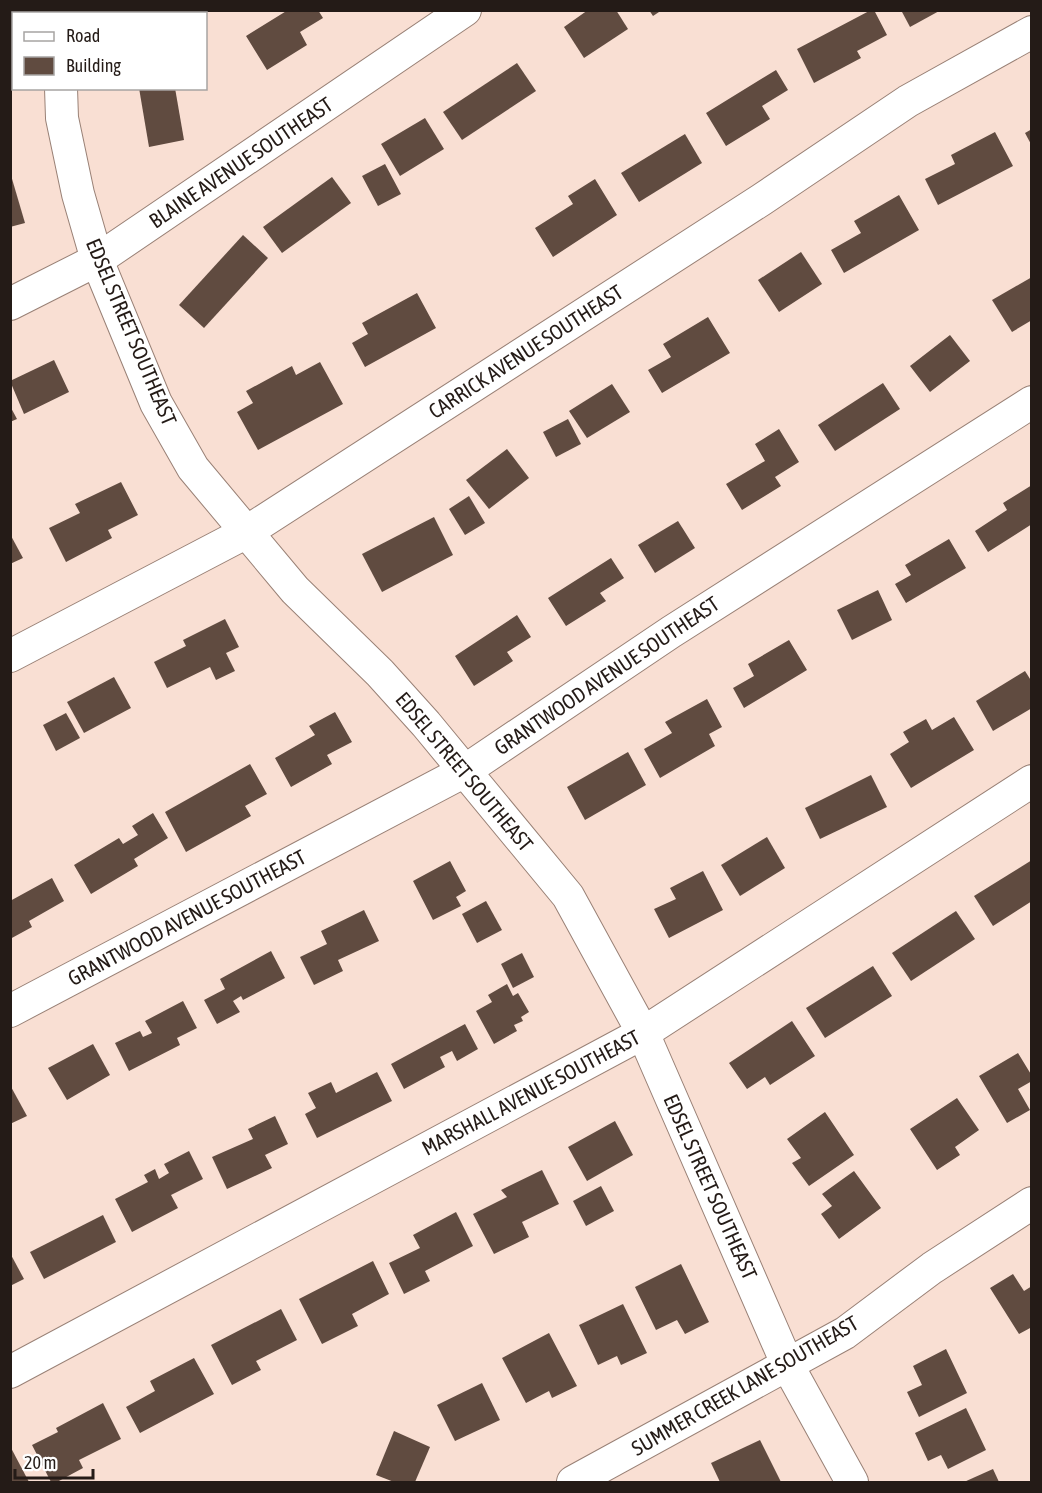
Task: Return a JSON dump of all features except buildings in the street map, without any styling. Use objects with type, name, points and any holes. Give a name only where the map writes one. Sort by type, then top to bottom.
[{"type":"street","name":"BLAINE AVENUE SOUTHEAST","points":[[10,304],[97,260],[465,10]]},
{"type":"street","name":"CARRICK AVENUE SOUTHEAST","points":[[10,656],[245,533],[751,206],[908,101],[1032,32]]},
{"type":"street","name":"EDSEL STREET SOUTHEAST","points":[[61,90],[62,118],[78,194],[97,260],[156,403],[193,468],[245,533],[295,590],[380,673],[426,724],[463,772],[568,896],[643,1034],[788,1366],[852,1482]]},
{"type":"street","name":"GRANTWOOD AVENUE SOUTHEAST","points":[[10,1011],[463,772],[670,632],[1032,402]]},
{"type":"street","name":"MARSHALL AVENUE SOUTHEAST","points":[[10,1372],[643,1034],[1032,781]]},
{"type":"street","name":"SUMMER CREEK LANE SOUTHEAST","points":[[573,1482],[845,1333],[932,1268],[1032,1203]]}]
